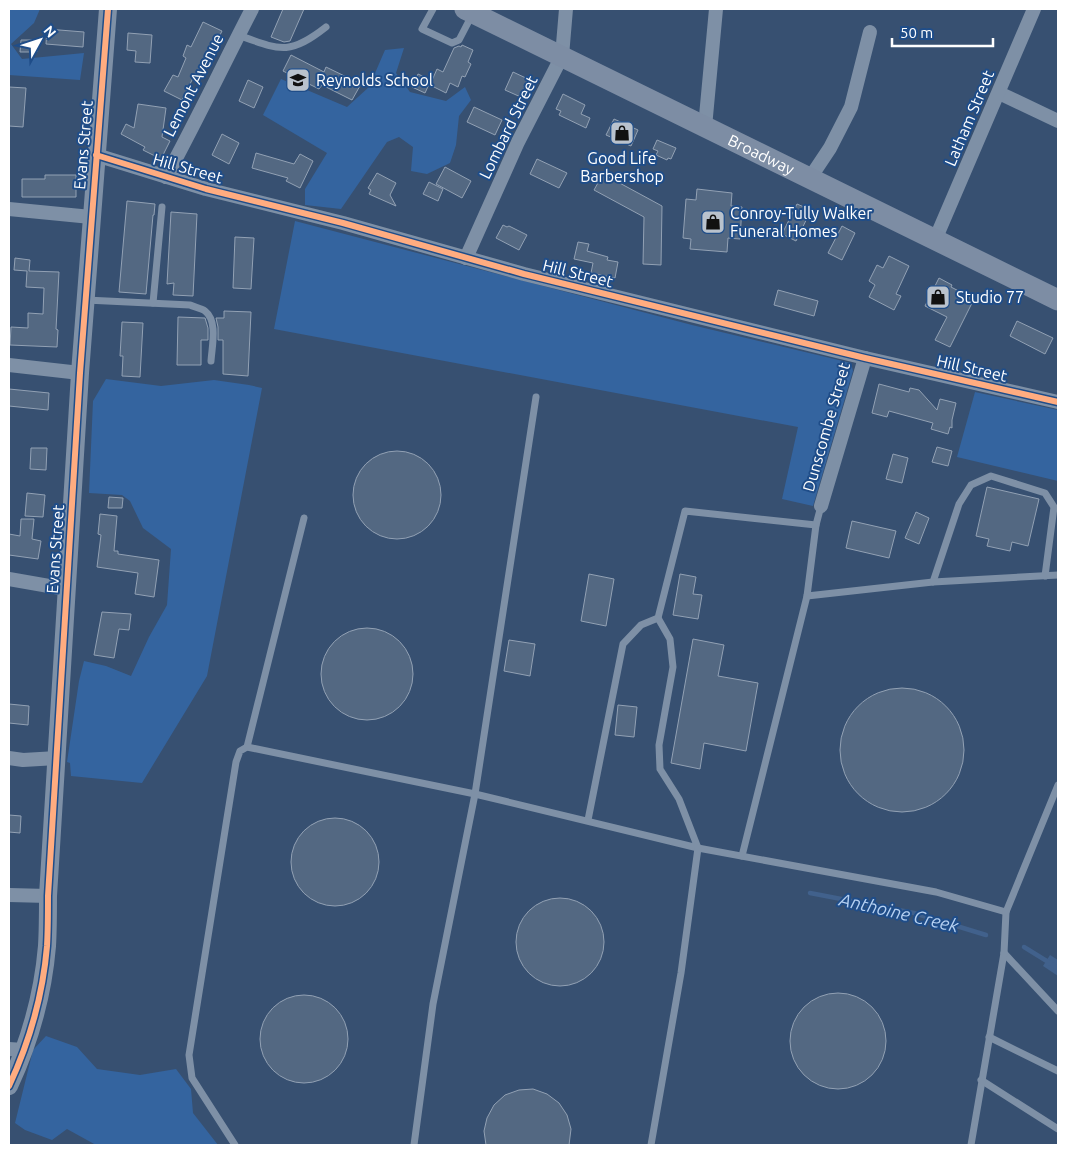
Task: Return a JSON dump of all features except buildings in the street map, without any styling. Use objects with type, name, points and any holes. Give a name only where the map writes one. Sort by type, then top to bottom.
[{"type":"main road","name":"Broadway","points":[[469,11],[1058,300]]},
{"type":"street","name":"Evans Street","points":[[9,1086],[16,1050],[31,1027],[41,986],[47,947],[48,896],[80,373],[108,9]]},
{"type":"street","name":"Lemont Avenue","points":[[166,177],[252,9]]},
{"type":"street","name":"Lombard Street","points":[[466,258],[518,142],[562,56],[566,9]]},
{"type":"street","points":[[705,128],[716,9]]},
{"type":"street","name":"Latham Street","points":[[935,240],[1034,9]]},
{"type":"street","points":[[810,178],[830,148],[851,107],[870,32]]},
{"type":"street","points":[[999,93],[1058,121]]},
{"type":"street","name":"Hill Street","points":[[96,155],[166,177],[343,223],[466,258],[865,358],[1058,402]]},
{"type":"street","points":[[9,209],[91,217]]},
{"type":"street","name":"Dunscombe Street","points":[[821,506],[865,358]]},
{"type":"street","points":[[9,365],[80,373]]},
{"type":"street","points":[[9,579],[66,589]]},
{"type":"street","points":[[9,758],[23,760],[57,758]]},
{"type":"street","points":[[9,895],[48,896]]},
{"type":"lane","points":[[433,9],[422,29],[452,43],[459,40],[469,11]]},
{"type":"lane","points":[[238,35],[270,47],[283,49],[297,46],[326,27]]},
{"type":"lane","points":[[154,303],[162,207]]},
{"type":"lane","points":[[85,300],[190,305],[204,310],[212,319],[211,361]]},
{"type":"lane","points":[[414,1145],[433,1004],[475,794],[536,397]]},
{"type":"lane","points":[[933,582],[959,504],[971,485],[991,476],[1045,493],[1054,507],[1045,576]]},
{"type":"lane","points":[[742,856],[807,596],[816,525],[821,506]]},
{"type":"lane","points":[[651,1145],[681,973],[698,848],[679,799],[660,769],[659,745],[673,667],[670,639],[658,618],[685,510],[816,525]]},
{"type":"lane","points":[[247,747],[304,518]]},
{"type":"lane","points":[[807,596],[933,582],[1058,575]]},
{"type":"lane","points":[[588,820],[623,644],[641,625],[658,618]]},
{"type":"lane","points":[[235,1144],[192,1078],[189,1056],[236,762],[240,751],[247,747],[475,794],[698,848],[936,892],[1006,912]]},
{"type":"lane","points":[[971,1145],[1004,953],[1006,912],[1058,785]]},
{"type":"lane","points":[[1004,953],[1058,1010]]},
{"type":"lane","points":[[989,1037],[1058,1071]]},
{"type":"lane","points":[[981,1080],[1057,1125]]},
{"type":"shaded area","points":[[9,9],[40,9],[34,23],[11,44],[22,59],[84,53],[80,80],[9,75]]},
{"type":"shaded area","points":[[404,48],[396,73],[410,92],[446,101],[465,87],[471,100],[459,116],[456,145],[450,163],[427,174],[411,171],[413,147],[399,137],[387,142],[341,209],[305,205],[305,189],[327,153],[263,115],[281,79],[347,107],[369,87],[385,50]]},
{"type":"shaded area","points":[[295,221],[692,325],[851,363],[853,371],[813,506],[782,499],[798,427],[274,329]]},
{"type":"shaded area","points":[[106,379],[161,386],[214,380],[262,388],[207,676],[142,783],[71,776],[70,763],[67,762],[79,681],[84,661],[106,666],[131,676],[149,637],[167,605],[171,549],[143,528],[130,501],[122,495],[89,493],[93,401]]},
{"type":"shaded area","points":[[975,392],[1058,410],[1058,481],[957,457]]},
{"type":"shaded area","points":[[1050,955],[1058,960],[1058,976],[1043,966]]},
{"type":"shaded area","points":[[46,1036],[77,1047],[97,1069],[140,1075],[176,1069],[191,1089],[193,1113],[218,1145],[96,1145],[67,1129],[52,1140],[25,1130],[15,1123],[33,1050]]},
{"type":"waterway","name":"Anthoine Creek","points":[[810,893],[914,913],[986,935]]},
{"type":"waterway","name":"Anthoine Creek","points":[[1024,947],[1058,968]]},
{"type":"cycle path","points":[[9,1086],[23,1053],[34,1018],[47,946],[48,896],[80,373],[108,9]]},
{"type":"cycle path","points":[[96,155],[206,189],[343,223],[524,274],[865,358],[1058,402]]},
{"type":"place","name":"Reynolds School","points":[[298,80]]},
{"type":"place","name":"Good Life Barbershop","points":[[622,133]]},
{"type":"place","name":"Conroy-Tully Walker Funeral Homes","points":[[713,222]]},
{"type":"place","name":"Studio 77","points":[[938,297]]}]
